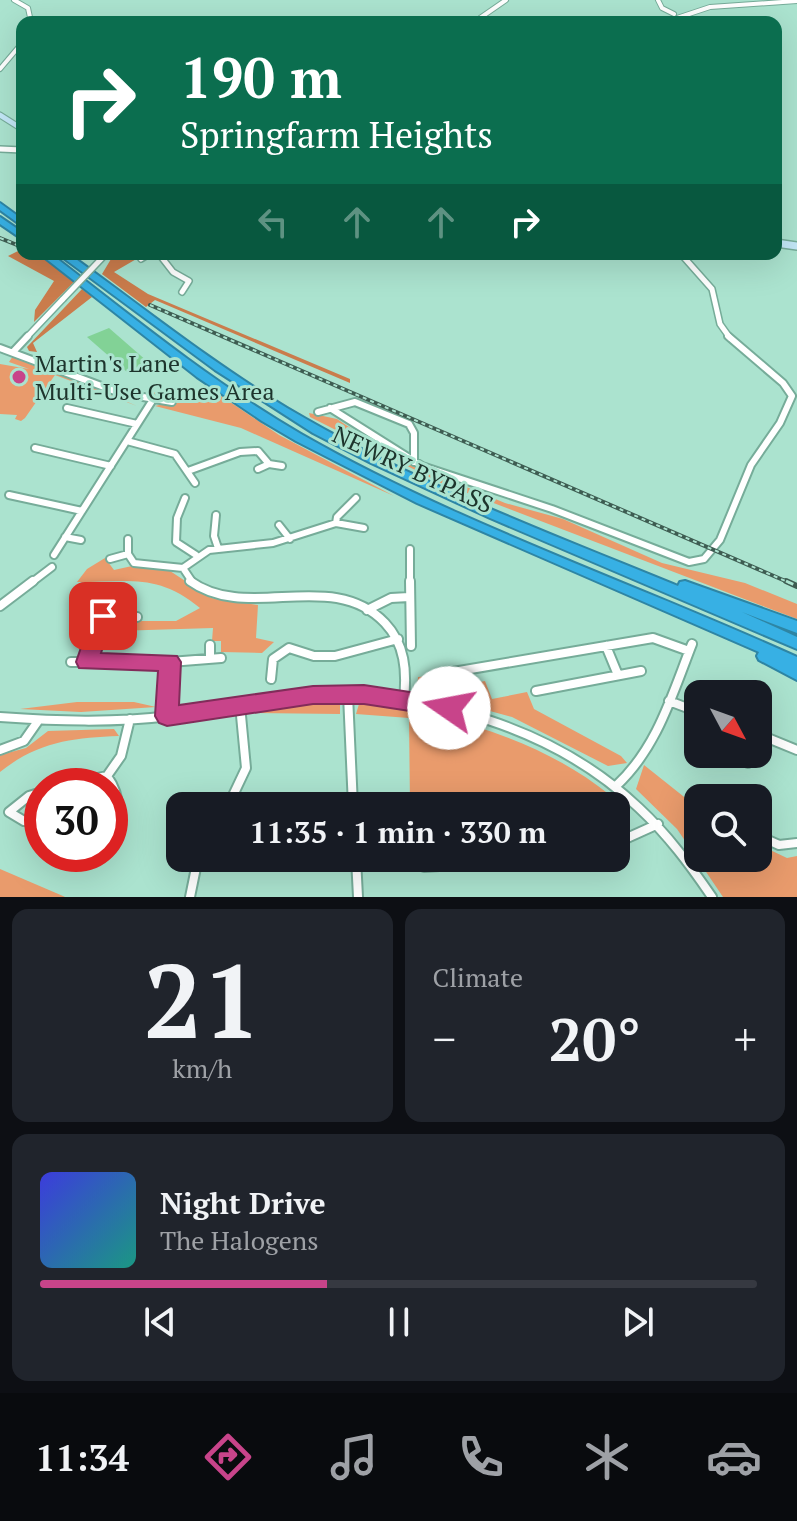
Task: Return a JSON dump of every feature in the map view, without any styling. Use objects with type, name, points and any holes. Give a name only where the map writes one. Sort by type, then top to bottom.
[{"type":"highway","points":[[0,206],[16,218]]},
{"type":"highway","name":"NEWRY BYPASS","points":[[53,260],[230,394],[302,439],[425,502],[797,663]]},
{"type":"highway","name":"NEWRY BYPASS","points":[[71,260],[220,369],[316,429],[372,458],[797,643]]},
{"type":"highway","points":[[613,564],[681,584],[797,627]]},
{"type":"highway","points":[[655,599],[797,674]]},
{"type":"street","points":[[14,0],[28,8],[30,16]]},
{"type":"street","points":[[483,16],[506,0]]},
{"type":"street","points":[[658,0],[662,8],[674,14]]},
{"type":"street","points":[[672,16],[689,9],[738,2],[797,1]]},
{"type":"street","points":[[0,69],[16,50]]},
{"type":"street","points":[[13,352],[100,260]]},
{"type":"street","points":[[164,260],[173,272],[189,281],[178,292],[190,293]]},
{"type":"street","points":[[330,408],[414,462],[552,509],[678,560],[698,562],[709,556],[751,465],[783,417],[792,396],[783,383],[728,337],[720,324],[712,289],[686,260]]},
{"type":"street","points":[[0,348],[103,387],[152,401],[172,402]]},
{"type":"street","points":[[54,555],[152,401]]},
{"type":"street","points":[[318,412],[355,402],[412,426],[414,462]]},
{"type":"street","points":[[67,408],[137,424]]},
{"type":"street","points":[[127,441],[168,450],[195,483]]},
{"type":"street","points":[[35,448],[111,466]]},
{"type":"street","points":[[188,471],[240,452],[258,451],[269,464]]},
{"type":"street","points":[[258,469],[269,464],[282,466]]},
{"type":"street","points":[[9,495],[82,511]]},
{"type":"street","points":[[185,498],[177,518],[176,542],[196,555]]},
{"type":"street","points":[[336,523],[337,517],[356,498]]},
{"type":"street","points":[[216,515],[214,536],[218,548]]},
{"type":"street","points":[[183,568],[196,555],[218,548],[290,539],[336,523],[361,528],[354,536]]},
{"type":"street","points":[[279,525],[290,539]]},
{"type":"street","points":[[65,537],[81,540]]},
{"type":"street","points":[[128,539],[128,554],[134,563],[183,568],[197,584],[230,598],[327,596],[367,610],[392,630],[398,639],[407,667],[404,699]]},
{"type":"street","points":[[410,549],[411,646]]},
{"type":"street","points":[[110,559],[128,554]]},
{"type":"street","points":[[0,606],[52,567]]},
{"type":"street","points":[[367,610],[391,598],[409,597]]},
{"type":"street","points":[[87,662],[103,616],[137,617]]},
{"type":"street","points":[[453,672],[653,638],[691,648],[669,701],[636,766],[616,786]]},
{"type":"street","points":[[271,679],[269,666],[273,656],[289,648],[314,656],[333,655],[377,647],[398,639]]},
{"type":"street","points":[[210,645],[210,659]]},
{"type":"street","points":[[606,646],[618,675]]},
{"type":"street","points":[[71,662],[170,662],[221,658]]},
{"type":"street","points":[[167,716],[170,662]]},
{"type":"street","points":[[536,691],[641,671]]},
{"type":"street","points":[[0,717],[38,721],[130,719],[313,695],[404,699],[471,713],[549,745],[616,786],[679,847],[712,897]]},
{"type":"street","points":[[348,695],[352,792]]},
{"type":"street","points":[[669,701],[684,707]]},
{"type":"street","points":[[235,792],[246,768],[240,705]]},
{"type":"street","points":[[113,768],[121,756],[130,719]]},
{"type":"street","points":[[0,750],[24,741],[38,721]]},
{"type":"street","points":[[772,740],[797,750]]},
{"type":"street","points":[[24,800],[9,812],[24,821]]},
{"type":"street","points":[[630,837],[658,824]]},
{"type":"street","points":[[772,842],[779,845],[797,843]]},
{"type":"street","points":[[190,897],[195,872]]},
{"type":"street","points":[[357,872],[358,897]]},
{"type":"shaded area","points":[[16,252],[16,260],[46,260],[75,281],[34,322],[35,310],[54,281],[8,256]]},
{"type":"shaded area","points":[[110,260],[135,260],[114,272],[148,294],[350,379],[350,383],[155,300],[146,307],[102,274]]},
{"type":"shaded area","points":[[82,289],[92,297],[33,343],[37,352],[29,351],[27,347]]},
{"type":"shaded area","points":[[13,356],[52,370],[38,371],[38,374],[54,371],[137,406],[55,375],[21,421],[15,419],[17,415],[0,414],[0,364],[29,369],[9,362]]},
{"type":"shaded area","points":[[205,385],[279,435],[394,496],[241,428],[155,406],[175,401],[152,397],[146,391],[180,397]]},
{"type":"shaded area","points":[[309,413],[337,419],[394,457],[505,503],[563,519],[662,563],[745,583],[797,604],[797,619],[441,483],[310,417]]},
{"type":"shaded area","points":[[105,558],[114,570],[141,564],[164,567],[211,598],[258,605],[256,638],[274,642],[262,653],[221,652],[221,641],[212,641],[213,628],[115,631],[117,621],[176,621],[200,608],[185,597],[156,584],[77,582],[87,569]]},
{"type":"shaded area","points":[[449,675],[455,687],[485,681],[492,699],[527,692],[534,709],[621,756],[627,763],[608,766],[512,717],[417,691],[418,677]]},
{"type":"shaded area","points":[[77,702],[134,702],[156,707],[81,712],[20,709]]},
{"type":"shaded area","points":[[359,704],[459,722],[522,743],[553,758],[606,792],[410,792],[409,718],[356,714]]},
{"type":"shaded area","points":[[340,705],[340,714],[250,713],[278,706]]},
{"type":"shaded area","points":[[114,729],[119,736],[57,743],[29,754],[0,772],[0,755],[26,748],[48,731]]},
{"type":"shaded area","points":[[644,765],[684,797],[684,839],[677,829],[636,789]]},
{"type":"shaded area","points":[[772,851],[787,858],[797,856],[797,897],[723,897],[706,872],[772,872]]},
{"type":"shaded area","points":[[0,869],[63,896],[65,897],[0,897]]},
{"type":"building","points":[[109,328],[148,362],[127,372],[87,337]]},
{"type":"railway","points":[[0,238],[16,245]]},
{"type":"railway","points":[[150,305],[790,583]]},
{"type":"railway","points":[[786,581],[797,586]]},
{"type":"place","name":"Martin's Lane Multi-Use Games Area","points":[[19,377]]},
{"type":"route","points":[[103,616],[87,662],[170,662],[167,716],[313,695],[364,695],[426,702],[449,708]]}]
